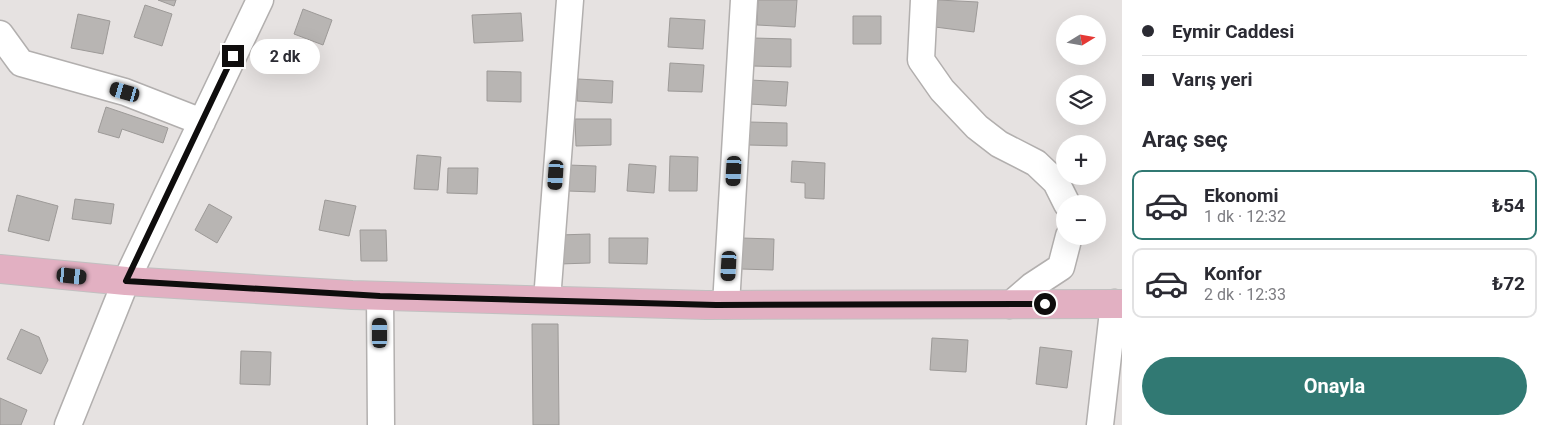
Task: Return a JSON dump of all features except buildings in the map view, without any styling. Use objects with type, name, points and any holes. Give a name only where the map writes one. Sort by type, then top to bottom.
[{"type":"main road","points":[[0,269],[126,281],[380,296],[726,305],[1118,304]]},
{"type":"street","points":[[68,425],[126,281],[260,0]]},
{"type":"street","points":[[547,300],[570,0]]},
{"type":"street","points":[[726,305],[744,0]]},
{"type":"street","points":[[924,0],[921,60],[942,90],[977,127],[999,144],[1036,163],[1056,182],[1062,195]]},
{"type":"street","points":[[0,34],[21,63],[125,92],[202,122]]},
{"type":"street","points":[[1010,305],[1032,286],[1061,267],[1067,245]]},
{"type":"street","points":[[380,296],[381,425]]},
{"type":"street","points":[[1100,425],[1118,304]]},
{"type":"route","points":[[233,56],[126,281],[380,296],[716,305],[1045,304]]}]
